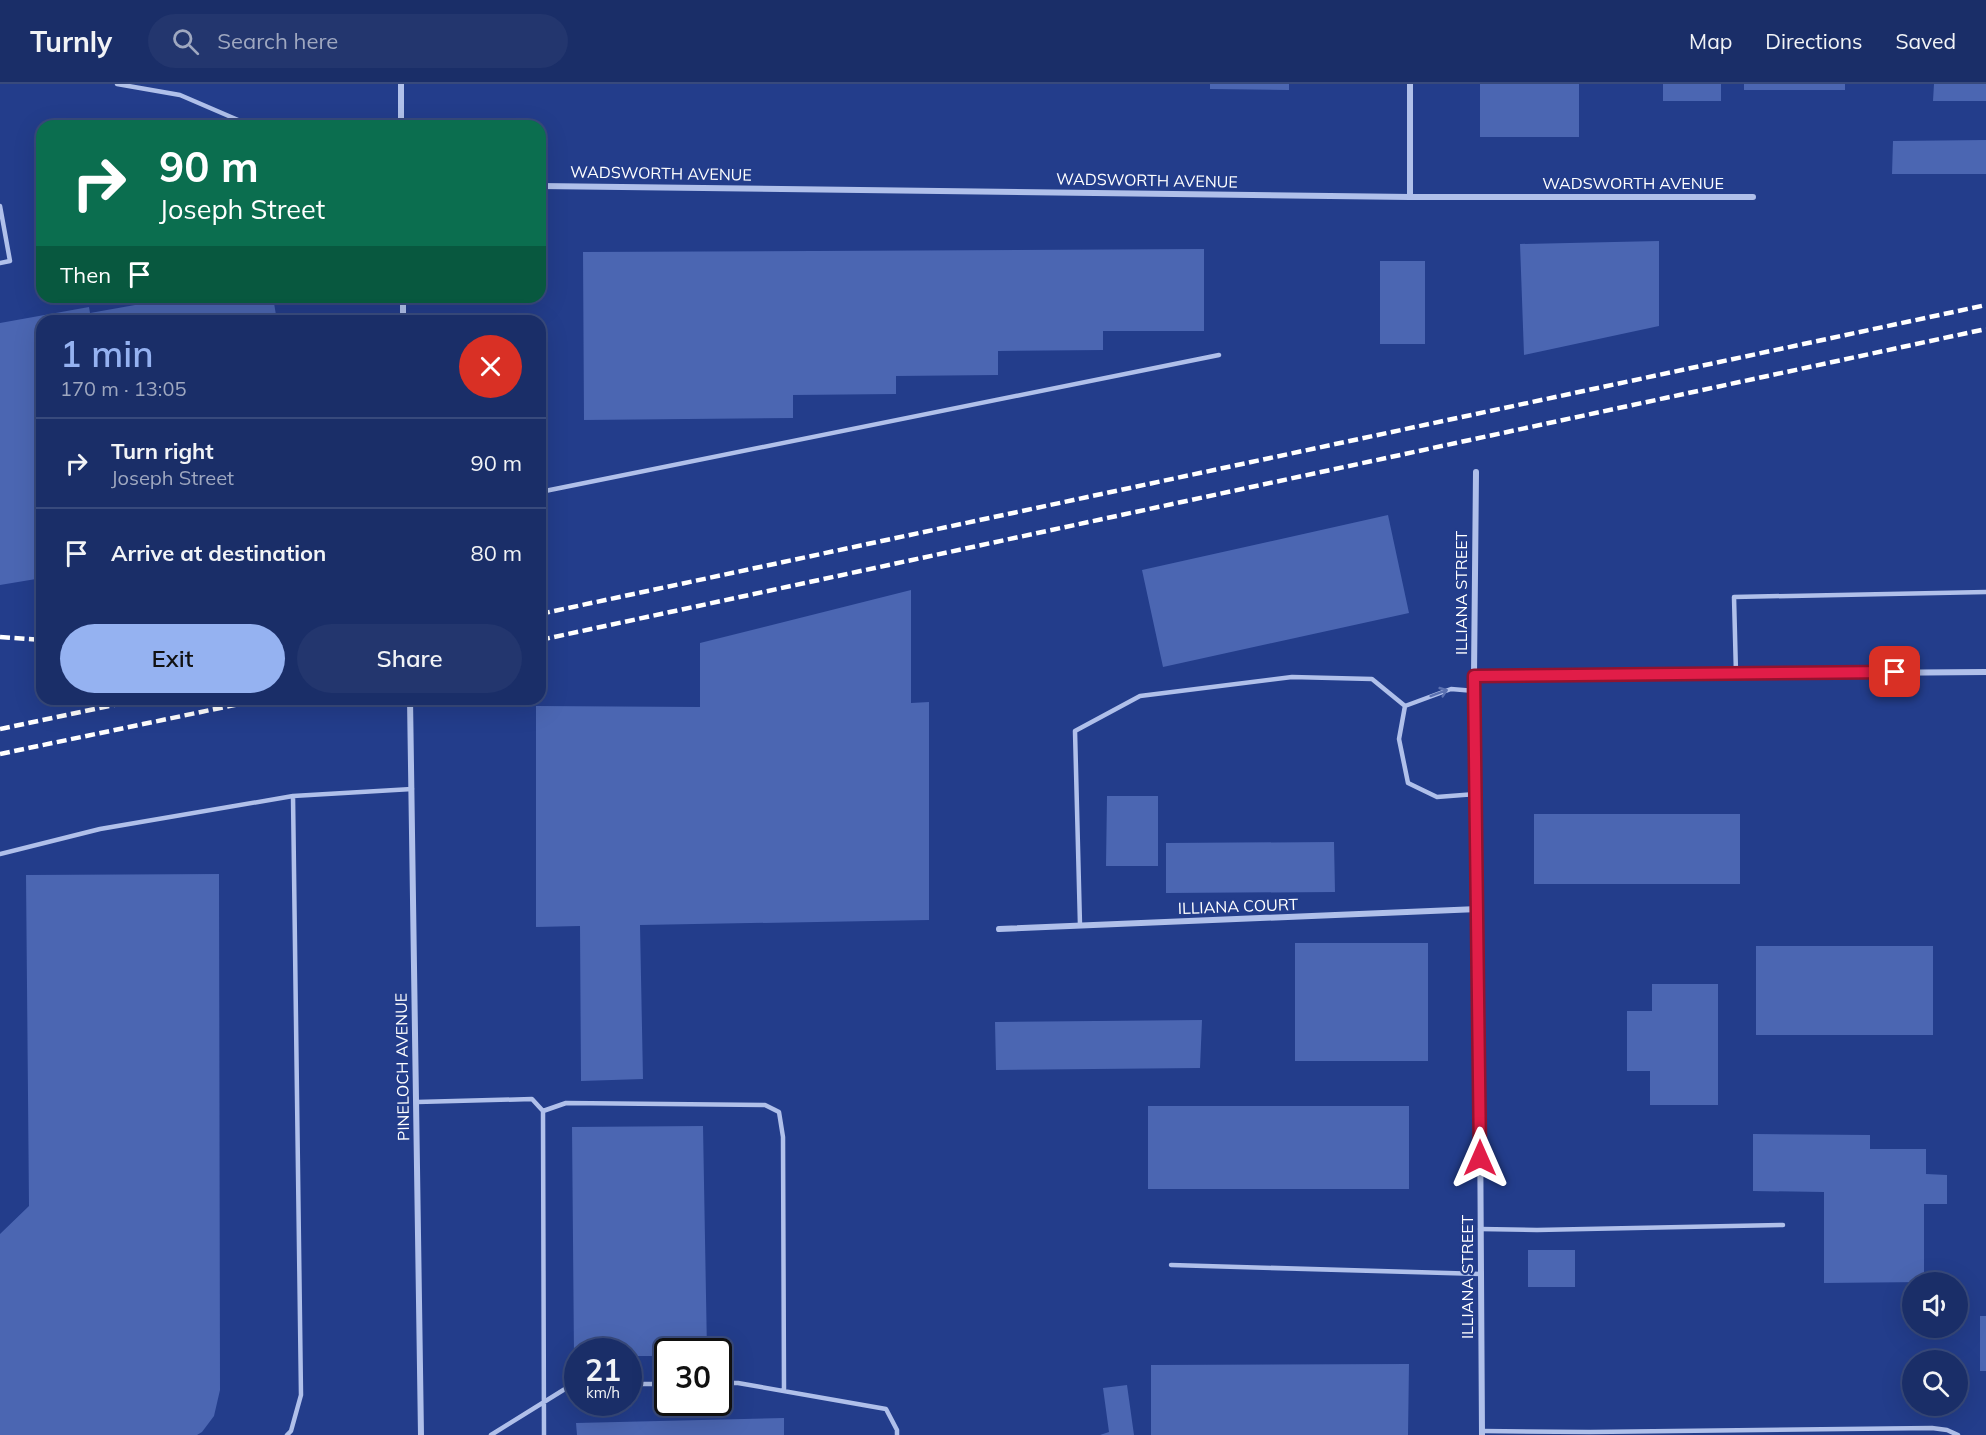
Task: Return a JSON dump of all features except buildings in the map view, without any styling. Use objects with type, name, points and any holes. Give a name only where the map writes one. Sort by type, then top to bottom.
[{"type":"street","points":[[401,84],[401,120]]},
{"type":"street","points":[[1410,84],[1410,197]]},
{"type":"street","name":"WADSWORTH AVENUE","points":[[546,186],[1410,197],[1753,197]]},
{"type":"street","name":"ILLIANA STREET","points":[[1476,472],[1474,676],[1482,1433]]},
{"type":"street","points":[[1474,676],[1986,672]]},
{"type":"street","name":"PINELOCH AVENUE","points":[[410,705],[421,1435]]},
{"type":"street","name":"ILLIANA COURT","points":[[999,929],[1478,909]]},
{"type":"lane","points":[[117,84],[180,95],[238,120]]},
{"type":"lane","points":[[0,206],[10,261],[0,263]]},
{"type":"lane","points":[[546,491],[1219,355]]},
{"type":"lane","points":[[1736,674],[1734,597],[1986,592]]},
{"type":"lane","points":[[1080,926],[1075,731],[1140,696],[1292,677],[1372,679],[1405,706]]},
{"type":"lane","points":[[1405,706],[1451,689],[1475,691]]},
{"type":"lane","points":[[1405,706],[1400,738],[1408,783],[1437,797],[1476,794]]},
{"type":"lane","points":[[0,854],[100,829],[293,796],[412,789]]},
{"type":"lane","points":[[287,1435],[291,1431],[301,1395],[293,796]]},
{"type":"lane","points":[[417,1102],[532,1100],[543,1111],[544,1435]]},
{"type":"lane","points":[[543,1111],[566,1103],[765,1105],[778,1112],[783,1137],[784,1391]]},
{"type":"lane","points":[[1480,1229],[1783,1225]]},
{"type":"lane","points":[[1172,1265],[1481,1274]]},
{"type":"lane","points":[[732,1383],[886,1410],[897,1430],[897,1435]]},
{"type":"lane","points":[[491,1435],[564,1390]]},
{"type":"lane","points":[[1482,1433],[1932,1428],[1947,1430],[1958,1435]]},
{"type":"railway","points":[[546,613],[1986,305]]},
{"type":"railway","points":[[546,639],[1986,329]]},
{"type":"railway","points":[[0,637],[36,640]]},
{"type":"railway","points":[[0,729],[114,705]]},
{"type":"railway","points":[[0,754],[234,705]]},
{"type":"route","points":[[1480,1158],[1474,676],[1895,672]]}]
